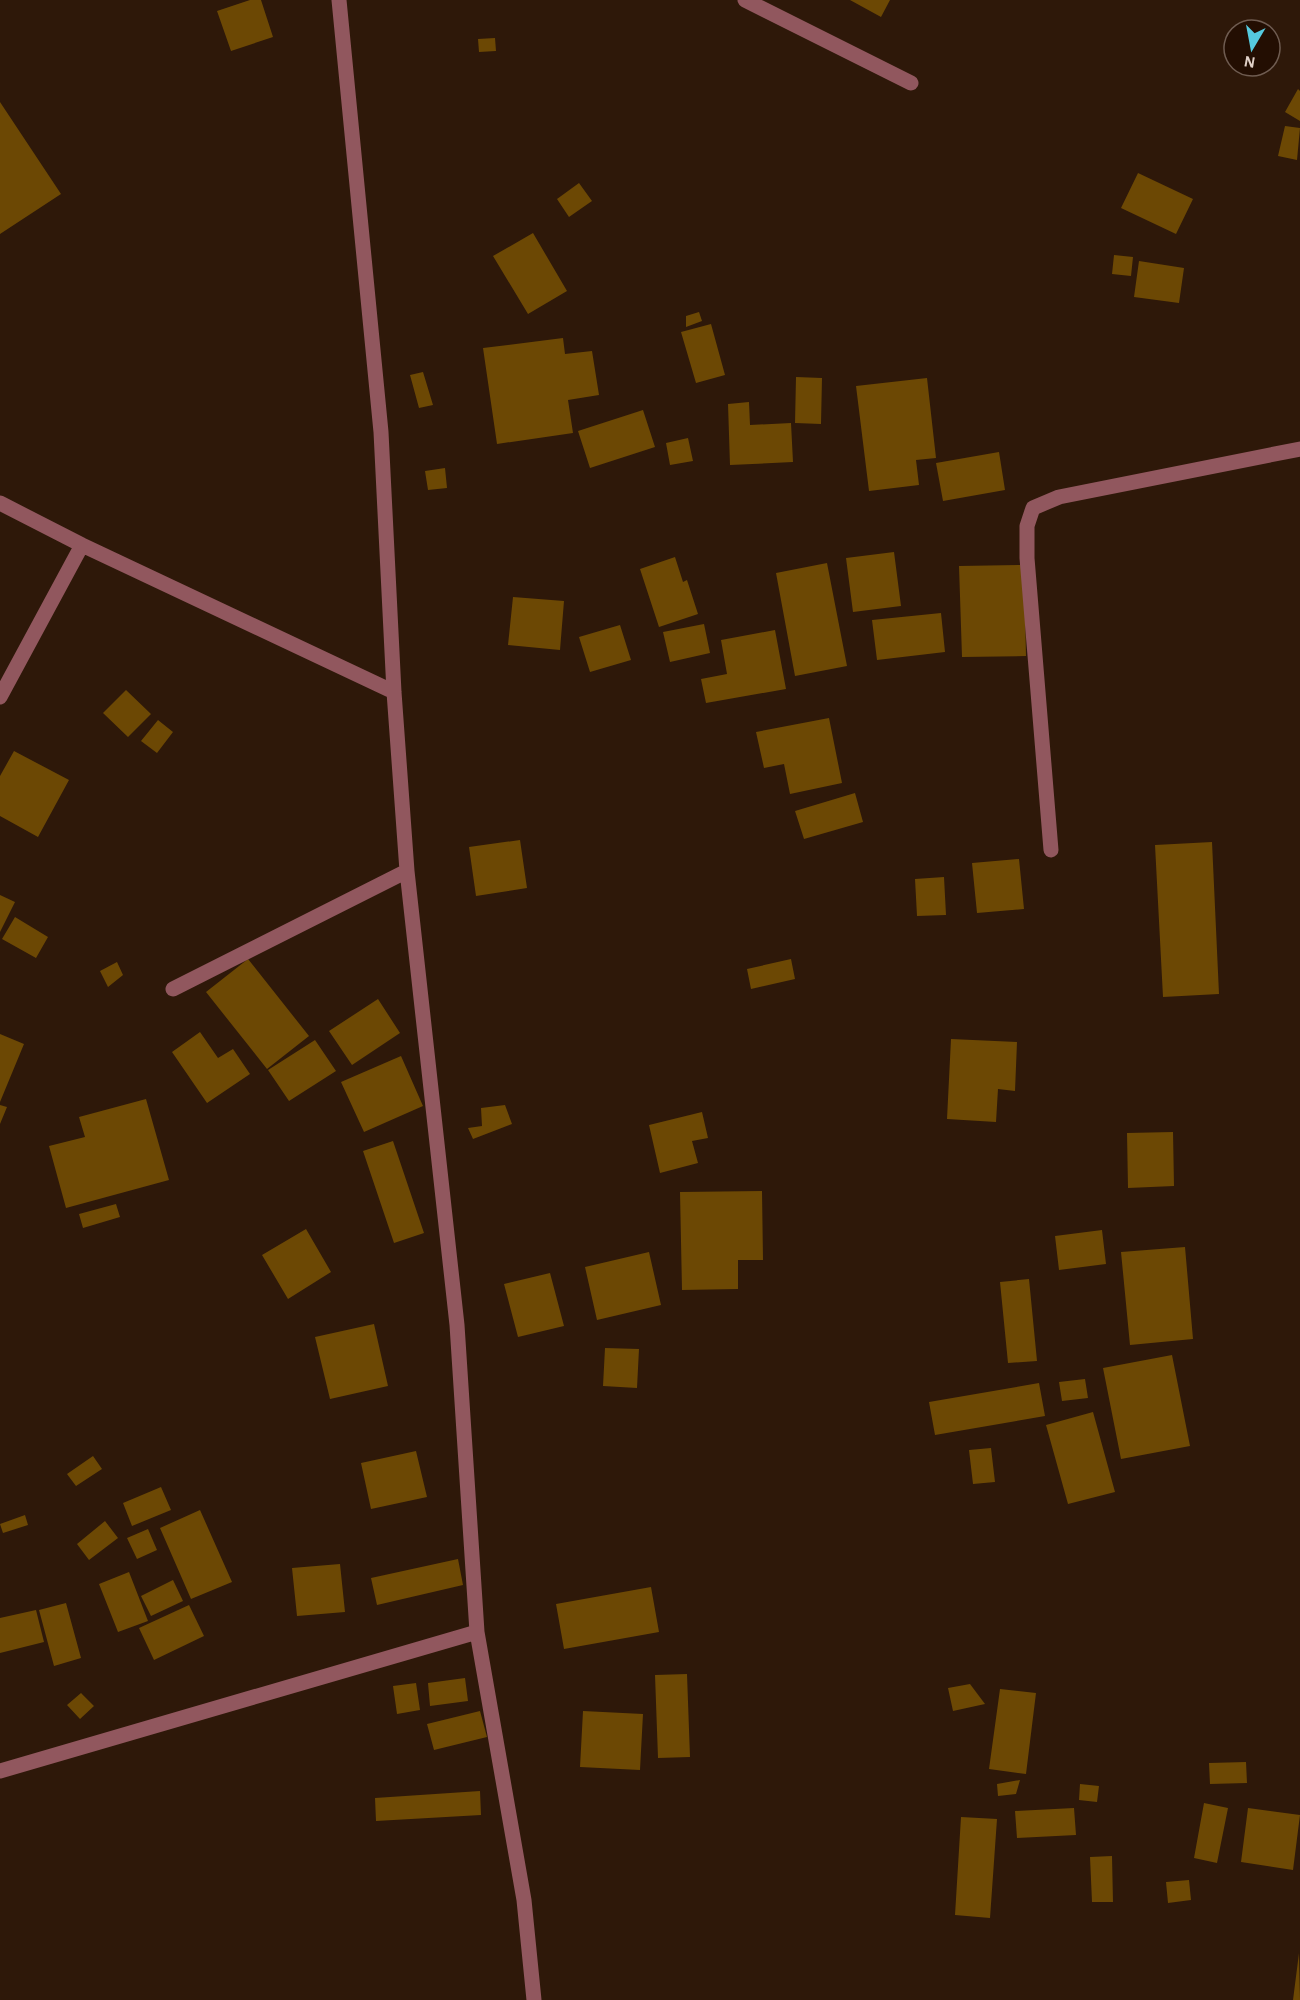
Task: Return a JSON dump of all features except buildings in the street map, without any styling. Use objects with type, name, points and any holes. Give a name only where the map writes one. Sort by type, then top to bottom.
[{"type":"street","points":[[339,0],[381,432],[394,692],[407,871],[457,1325],[477,1632],[524,1900],[534,2000]]},
{"type":"street","points":[[745,0],[911,83]]},
{"type":"street","points":[[1051,850],[1028,558],[1027,526],[1033,508],[1059,497],[1300,449]]},
{"type":"street","points":[[0,504],[394,692]]},
{"type":"street","points":[[0,697],[82,545]]},
{"type":"street","points":[[173,989],[407,871]]},
{"type":"street","points":[[0,1771],[477,1632]]}]
